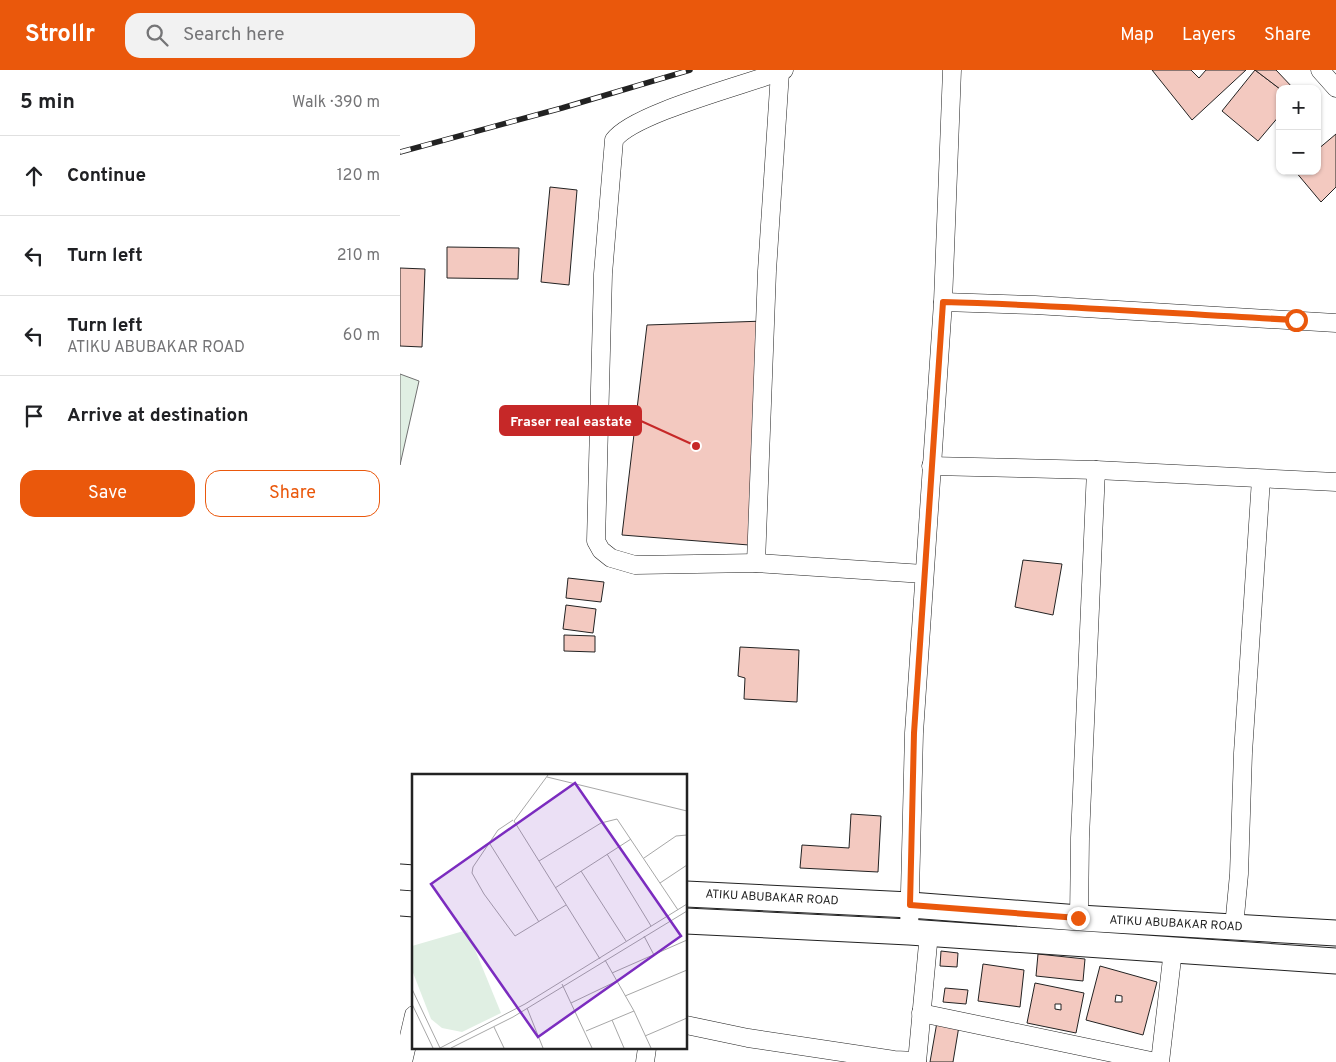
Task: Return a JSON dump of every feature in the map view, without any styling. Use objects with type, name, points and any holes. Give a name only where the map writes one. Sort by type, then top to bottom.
[{"type":"street","points":[[688,1024],[748,1038],[917,1062],[921,1013],[919,932],[910,905],[914,733],[943,302],[952,70]]},
{"type":"street","points":[[1320,70],[1336,88]]},
{"type":"street","points":[[756,563],[766,281],[782,71],[634,123],[617,136],[612,144],[604,274],[596,541],[611,558],[635,565],[756,563],[924,574]]},
{"type":"street","points":[[943,302],[1035,305],[1336,323]]},
{"type":"street","points":[[931,466],[1096,470],[1336,482]]},
{"type":"street","points":[[1078,918],[1096,470]]},
{"type":"street","points":[[1234,927],[1239,874],[1244,743],[1261,479]]},
{"type":"street","name":"ATIKU ABUBAKAR ROAD","points":[[688,894],[910,905],[1078,918],[1336,932]]},
{"type":"street","points":[[688,921],[919,932],[1173,950],[1232,952],[1336,961]]},
{"type":"street","points":[[1160,1062],[1173,950]]},
{"type":"street","points":[[921,1013],[1156,1062]]},
{"type":"street","points":[[403,1062],[412,1024]]},
{"type":"green space","points":[[400,374],[419,381],[400,465]]},
{"type":"building","points":[[1152,70],[1191,70],[1199,78],[1206,70],[1246,70],[1192,120]]},
{"type":"building","points":[[1255,70],[1276,86],[1276,120],[1258,141],[1222,111]]},
{"type":"building","points":[[1255,70],[1276,70],[1290,85],[1276,86]]},
{"type":"building","points":[[1336,134],[1336,187],[1321,202],[1298,175],[1321,175],[1321,147]]},
{"type":"building","points":[[550,187],[577,190],[569,285],[541,282]]},
{"type":"building","points":[[447,247],[519,248],[518,279],[447,278]]},
{"type":"building","points":[[400,268],[425,269],[422,347],[400,346]]},
{"type":"building","points":[[765,321],[749,545],[622,535],[647,325]]},
{"type":"building","points":[[1023,560],[1062,564],[1053,615],[1015,607]]},
{"type":"building","points":[[568,578],[604,582],[601,602],[566,598]]},
{"type":"building","points":[[566,605],[596,609],[593,633],[563,629]]},
{"type":"building","points":[[564,635],[595,636],[595,652],[564,651]]},
{"type":"building","points":[[740,647],[799,650],[797,702],[744,699],[745,678],[738,676]]},
{"type":"building","points":[[851,814],[881,816],[878,872],[800,868],[802,845],[849,848]]},
{"type":"building","points":[[941,951],[958,953],[957,967],[940,966]]},
{"type":"building","points":[[1038,954],[1085,959],[1083,981],[1036,976]]},
{"type":"building","points":[[983,964],[1024,970],[1020,1007],[978,1001]]},
{"type":"building","points":[[1100,966],[1157,982],[1143,1035],[1086,1020]],"holes":[[[1116,995],[1122,996],[1122,1002],[1115,1002]]]},
{"type":"building","points":[[1035,983],[1084,993],[1076,1033],[1027,1023]],"holes":[[[1055,1004],[1061,1004],[1061,1010],[1055,1009]]]},
{"type":"building","points":[[945,988],[968,990],[966,1004],[943,1002]]},
{"type":"building","points":[[937,1022],[959,1026],[953,1062],[930,1062]]},
{"type":"railway","points":[[400,152],[562,108],[690,70]]},
{"type":"place","name":"Fraser real eastate","points":[[696,446]]},
{"type":"route","points":[[1078,918],[910,905],[914,733],[943,302],[1035,305],[1296,320]]}]
